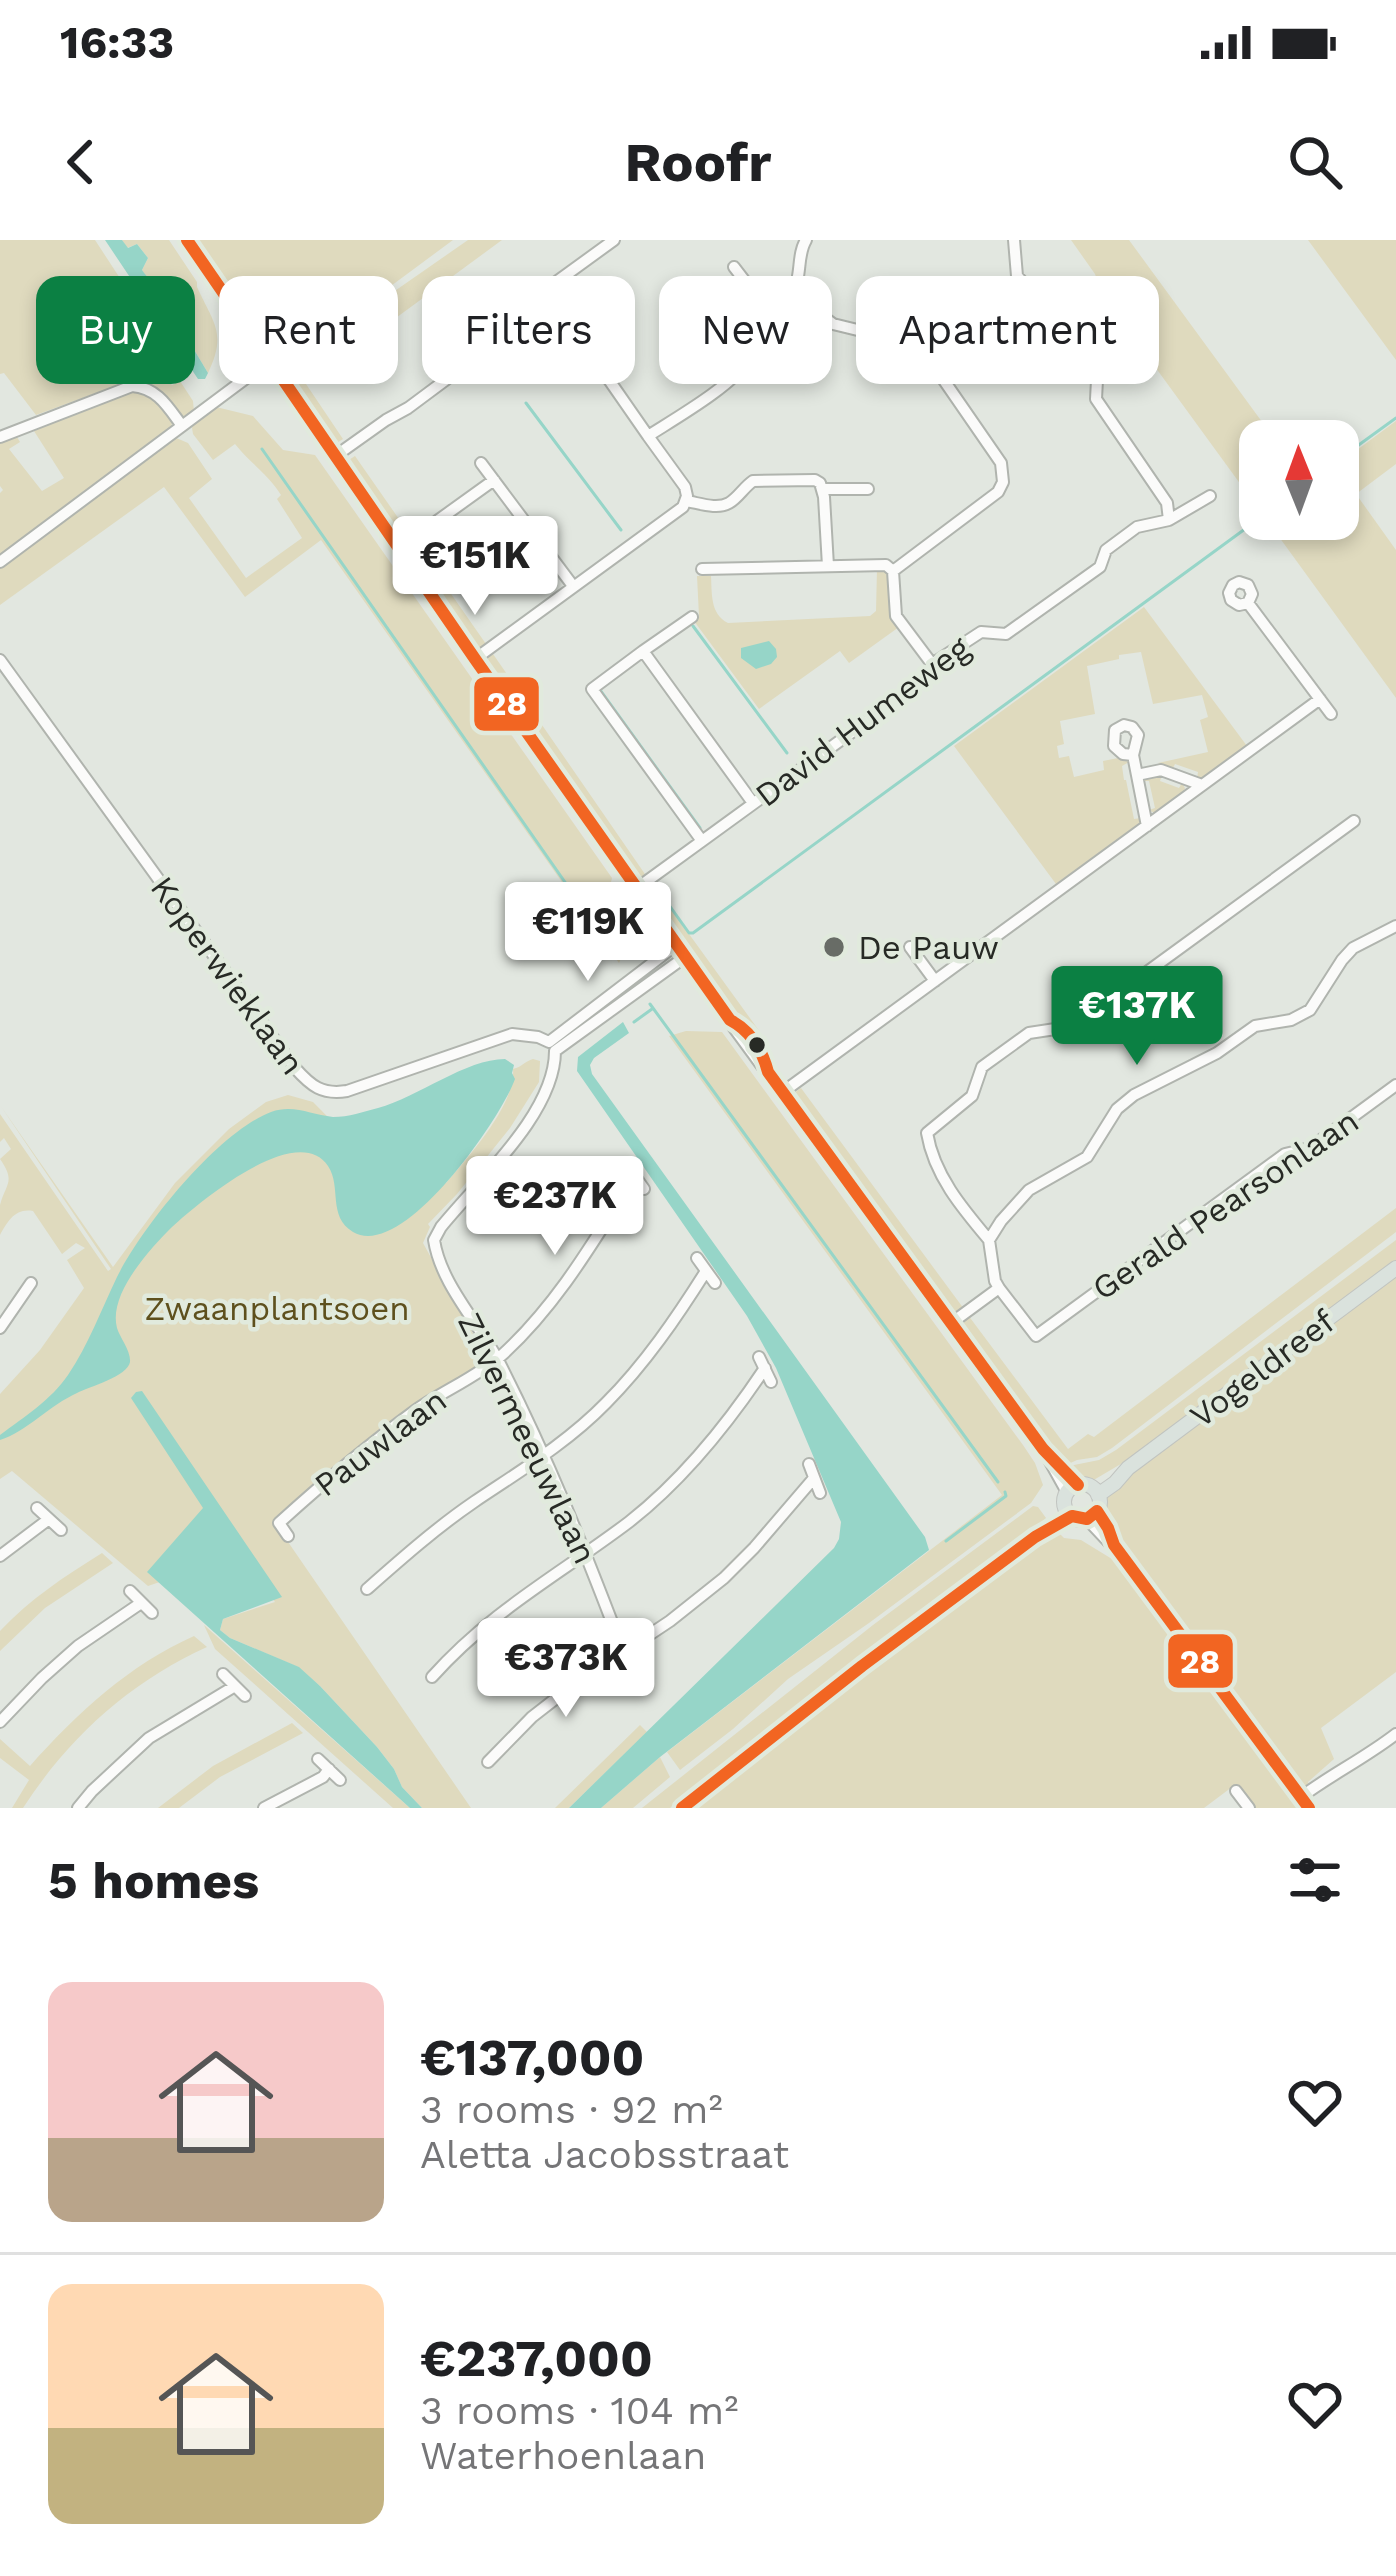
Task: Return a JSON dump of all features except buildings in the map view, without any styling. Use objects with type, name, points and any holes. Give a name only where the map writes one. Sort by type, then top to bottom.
[{"type":"main road","name":"Vogeldreef","points":[[682,1808],[878,1653],[1082,1502],[1115,1483],[1128,1468],[1396,1268]]},
{"type":"street","points":[[187,240],[219,287]]},
{"type":"street","points":[[334,457],[454,373],[486,333],[614,240]]},
{"type":"street","points":[[798,276],[799,254],[806,240]]},
{"type":"street","points":[[1014,240],[1017,276],[1052,313],[1097,380],[1096,399],[1167,503],[1169,520]]},
{"type":"street","points":[[734,267],[741,276]]},
{"type":"street","points":[[832,323],[923,350],[1001,463],[1003,482],[998,492],[893,571]]},
{"type":"street","points":[[0,562],[238,384]]},
{"type":"street","points":[[285,384],[760,1064],[1082,1502],[1108,1528],[1114,1545],[1305,1803],[1336,1771],[1358,1763],[1396,1734]]},
{"type":"street","points":[[475,659],[686,501],[685,487],[612,384]]},
{"type":"street","points":[[648,436],[725,384]]},
{"type":"street","points":[[0,437],[132,386],[160,397],[182,425]]},
{"type":"street","points":[[481,463],[573,586]]},
{"type":"street","points":[[686,501],[721,506],[753,481],[808,478],[820,483],[828,566]]},
{"type":"street","points":[[437,520],[494,480]]},
{"type":"street","points":[[823,489],[868,489]]},
{"type":"street","name":"David Humeweg","points":[[636,889],[929,676],[932,664],[981,632],[1006,634],[1100,567],[1106,550],[1137,527],[1169,520],[1210,496]]},
{"type":"street","points":[[701,569],[886,565],[893,571],[896,616],[932,664]]},
{"type":"street","points":[[1248,603],[1331,714]]},
{"type":"street","points":[[692,617],[592,689],[702,841]]},
{"type":"street","points":[[644,651],[753,802]]},
{"type":"street","name":"Koperwieklaan","points":[[0,660],[310,1085],[333,1093],[347,1091],[512,1034],[538,1037],[552,1047]]},
{"type":"street","points":[[782,1092],[1320,698]]},
{"type":"street","points":[[1133,754],[1147,826]]},
{"type":"street","points":[[1137,775],[1162,770],[1202,785]]},
{"type":"street","points":[[950,1324],[999,1288],[988,1240],[938,1170],[927,1133],[972,1096],[982,1067],[1029,1033],[1082,1021],[1119,989],[1354,821]]},
{"type":"street","points":[[988,1240],[1028,1190],[1087,1156],[1117,1109],[1134,1095],[1217,1053],[1255,1026],[1291,1020],[1310,1010],[1353,948],[1396,926]]},
{"type":"street","points":[[552,1047],[676,945]]},
{"type":"street","points":[[910,947],[935,981]]},
{"type":"street","points":[[552,1047],[685,957]]},
{"type":"street","name":"Zilvermeeuwlaan","points":[[552,1047],[554,1075],[543,1097],[505,1153],[434,1240],[442,1267],[497,1358],[544,1457],[623,1652]]},
{"type":"street","name":"Gerald Pearsonlaan","points":[[999,1288],[1036,1336],[1285,1154],[1310,1148],[1396,1085]]},
{"type":"street","points":[[627,1165],[644,1189]]},
{"type":"street","points":[[497,1358],[537,1320],[569,1280],[635,1176]]},
{"type":"street","points":[[697,1258],[715,1282]]},
{"type":"street","points":[[367,1589],[423,1539],[544,1457],[605,1404],[670,1325],[706,1270]]},
{"type":"street","points":[[0,1328],[31,1283]]},
{"type":"street","name":"Pauwlaan","points":[[288,1536],[280,1523],[331,1476],[421,1407],[497,1358]]},
{"type":"street","points":[[431,1677],[489,1620],[632,1520],[683,1472],[730,1418],[762,1362],[771,1382]]},
{"type":"street","points":[[809,1464],[820,1493]]},
{"type":"street","points":[[488,1762],[550,1703],[670,1622],[724,1578],[814,1478]]},
{"type":"street","points":[[37,1508],[61,1529]]},
{"type":"street","points":[[0,1556],[49,1520]]},
{"type":"street","points":[[130,1591],[152,1612]]},
{"type":"street","points":[[0,1722],[78,1646],[141,1603]]},
{"type":"street","points":[[79,1808],[149,1738],[240,1691],[223,1674]]},
{"type":"street","points":[[319,1759],[340,1780]]},
{"type":"street","points":[[263,1808],[323,1777],[329,1769]]},
{"type":"street","points":[[1236,1791],[1249,1808]]},
{"type":"green space","points":[[0,240],[95,240],[119,276],[36,276],[36,384],[121,384],[36,415],[4,373],[0,374]]},
{"type":"green space","points":[[122,240],[169,240],[193,276],[146,276],[142,270],[148,258],[137,244],[127,248]]},
{"type":"green space","points":[[191,240],[453,240],[398,281],[398,276],[219,276],[219,280]]},
{"type":"green space","points":[[468,240],[502,240],[453,276],[422,276],[422,299],[398,316],[398,289]]},
{"type":"green space","points":[[1071,240],[1129,240],[1155,276],[1096,276]]},
{"type":"green space","points":[[1308,240],[1396,240],[1396,360]]},
{"type":"green space","points":[[195,279],[217,338],[208,373],[195,351]]},
{"type":"green space","points":[[1159,281],[1261,420],[1239,420],[1239,482],[1159,372]]},
{"type":"green space","points":[[142,384],[182,384],[194,412],[181,417],[150,386]]},
{"type":"green space","points":[[292,384],[306,384],[343,439],[332,446]]},
{"type":"green space","points":[[132,389],[165,407],[172,428],[0,557],[0,442],[17,437],[20,442],[9,449],[42,491],[64,478],[34,431]]},
{"type":"green space","points":[[212,406],[253,416],[283,450],[315,455],[612,878],[607,908],[622,940],[619,963],[321,540],[245,597],[164,487],[0,605],[0,569],[174,437],[188,443],[212,479],[189,498],[246,578],[302,538],[277,499],[281,495],[235,444],[213,460],[193,434],[195,419]]},
{"type":"green space","points":[[1396,421],[1396,464],[1359,492],[1359,448]]},
{"type":"green space","points":[[355,456],[486,644],[475,652],[344,463]]},
{"type":"green space","points":[[1359,498],[1396,550],[1396,698],[1281,540],[1359,540]]},
{"type":"green space","points":[[877,569],[890,574],[899,627],[849,663],[840,651],[759,709],[694,621],[699,616],[697,576],[711,576],[715,609],[728,623],[870,616],[876,611]]},
{"type":"green space","points":[[1144,607],[1247,746],[1202,780],[1197,779],[1198,772],[1175,764],[1172,770],[1158,763],[1208,752],[1200,720],[1208,717],[1202,695],[1153,704],[1141,652],[1087,666],[1095,714],[1060,721],[1064,744],[1057,746],[1059,758],[1069,756],[1074,777],[1104,770],[1103,761],[1129,762],[1122,766],[1124,780],[1134,819],[1141,818],[1141,822],[1056,884],[954,746]]},
{"type":"green space","points":[[493,654],[647,877],[638,884],[482,662]]},
{"type":"green space","points":[[1162,775],[1160,781],[1179,788],[1182,783],[1185,788],[1156,814],[1149,810],[1155,808],[1149,781],[1143,781]]},
{"type":"green space","points":[[655,887],[760,1032],[754,1037],[727,1009],[646,894]]},
{"type":"green space","points":[[686,1031],[722,1032],[1023,1445],[1043,1485],[1031,1503],[788,1679],[680,1770],[667,1752],[1002,1495],[669,1036]]},
{"type":"green space","name":"Zwaanplantsoen","points":[[533,1059],[540,1061],[539,1082],[510,1128],[428,1224],[423,1243],[483,1352],[483,1362],[394,1419],[275,1523],[471,1808],[422,1808],[402,1787],[377,1747],[320,1686],[298,1667],[220,1630],[223,1619],[275,1602],[239,1555],[148,1586],[12,1471],[0,1479],[0,1394],[40,1350],[84,1288],[67,1260],[85,1248],[76,1243],[62,1254],[33,1211],[17,1214],[0,1235],[0,1205],[9,1178],[0,1159],[11,1149],[4,1138],[0,1142],[0,1114],[108,1271],[111,1269],[0,1105],[113,1267],[175,1183],[229,1129],[266,1102],[288,1095],[313,1102],[397,1187],[446,1183],[499,1113],[513,1069]]},
{"type":"green space","points":[[801,1088],[964,1309],[956,1315],[948,1314],[790,1096]]},
{"type":"green space","points":[[1396,1208],[1396,1232],[1097,1457],[1066,1465],[959,1329],[968,1315],[1068,1449],[1088,1434],[1094,1437]]},
{"type":"green space","points":[[1396,1240],[1396,1262],[1131,1458],[1092,1481],[1068,1469],[1116,1450]]},
{"type":"green space","points":[[1396,1274],[1396,1672],[1321,1728],[1334,1759],[1308,1782],[1310,1786],[1303,1787],[1103,1517],[1105,1497],[1155,1454]]},
{"type":"green space","points":[[1033,1506],[1046,1518],[1023,1538],[670,1808],[642,1808],[873,1625]]},
{"type":"green space","points":[[1056,1530],[1112,1559],[1297,1808],[1255,1808],[1236,1784],[1204,1808],[688,1808],[975,1585]]},
{"type":"green space","points":[[102,1553],[113,1563],[45,1608],[0,1651],[0,1631],[11,1619]]},
{"type":"green space","points":[[204,1625],[410,1808],[393,1808],[215,1649]]},
{"type":"green space","points":[[194,1636],[207,1647],[152,1677],[103,1714],[60,1758],[23,1808],[12,1808],[29,1780],[0,1758],[0,1739],[30,1766],[105,1692]]},
{"type":"green space","points":[[292,1723],[303,1733],[220,1777],[179,1808],[158,1808],[213,1766]]},
{"type":"green space","points":[[640,1725],[647,1732],[569,1808],[555,1808]]},
{"type":"green space","points":[[660,1757],[670,1777],[633,1808],[601,1808]]},
{"type":"water","points":[[105,240],[122,240],[128,248],[137,244],[148,258],[142,270],[147,276],[129,276]]},
{"type":"water","points":[[195,351],[208,373],[205,379],[198,379]]},
{"type":"water","points":[[769,641],[777,657],[771,664],[756,669],[741,658],[741,648]]},
{"type":"water","points":[[623,1022],[629,1033],[594,1058],[592,1074],[925,1537],[929,1550],[660,1757],[601,1808],[569,1808],[834,1548],[841,1522],[776,1368],[747,1316],[577,1071],[578,1057]]},
{"type":"water","points":[[505,1059],[514,1065],[515,1079],[491,1124],[447,1182],[397,1226],[373,1236],[353,1232],[340,1218],[328,1166],[313,1154],[272,1159],[203,1201],[153,1247],[125,1287],[116,1315],[130,1358],[128,1367],[0,1440],[0,1435],[61,1384],[144,1233],[228,1139],[271,1112],[356,1114],[393,1103],[474,1065]]},
{"type":"water","points":[[142,1391],[282,1597],[223,1619],[220,1630],[299,1667],[377,1747],[402,1787],[422,1808],[410,1808],[147,1572],[203,1508],[131,1398]]},
{"type":"waterway","points":[[526,403],[621,530]]},
{"type":"waterway","points":[[1359,445],[1396,418]]},
{"type":"waterway","points":[[262,449],[618,958]]},
{"type":"waterway","points":[[659,891],[693,933],[1239,533]]},
{"type":"waterway","points":[[693,626],[787,753]]},
{"type":"waterway","points":[[600,690],[700,828]]},
{"type":"waterway","points":[[650,1004],[998,1482]]},
{"type":"waterway","points":[[634,1022],[652,1009]]},
{"type":"waterway","points":[[946,1541],[1006,1496],[1005,1492]]},
{"type":"transit line","name":"28","points":[[187,240],[730,1020],[755,1042],[768,1072],[1043,1449],[1078,1485]]},
{"type":"transit line","name":"28","points":[[1097,1511],[1114,1545],[1309,1808]]},
{"type":"transit line","name":"28","points":[[682,1808],[1035,1537],[1072,1516],[1087,1519],[1097,1511]]},
{"type":"place","name":"De Pauw","points":[[834,947]]}]
